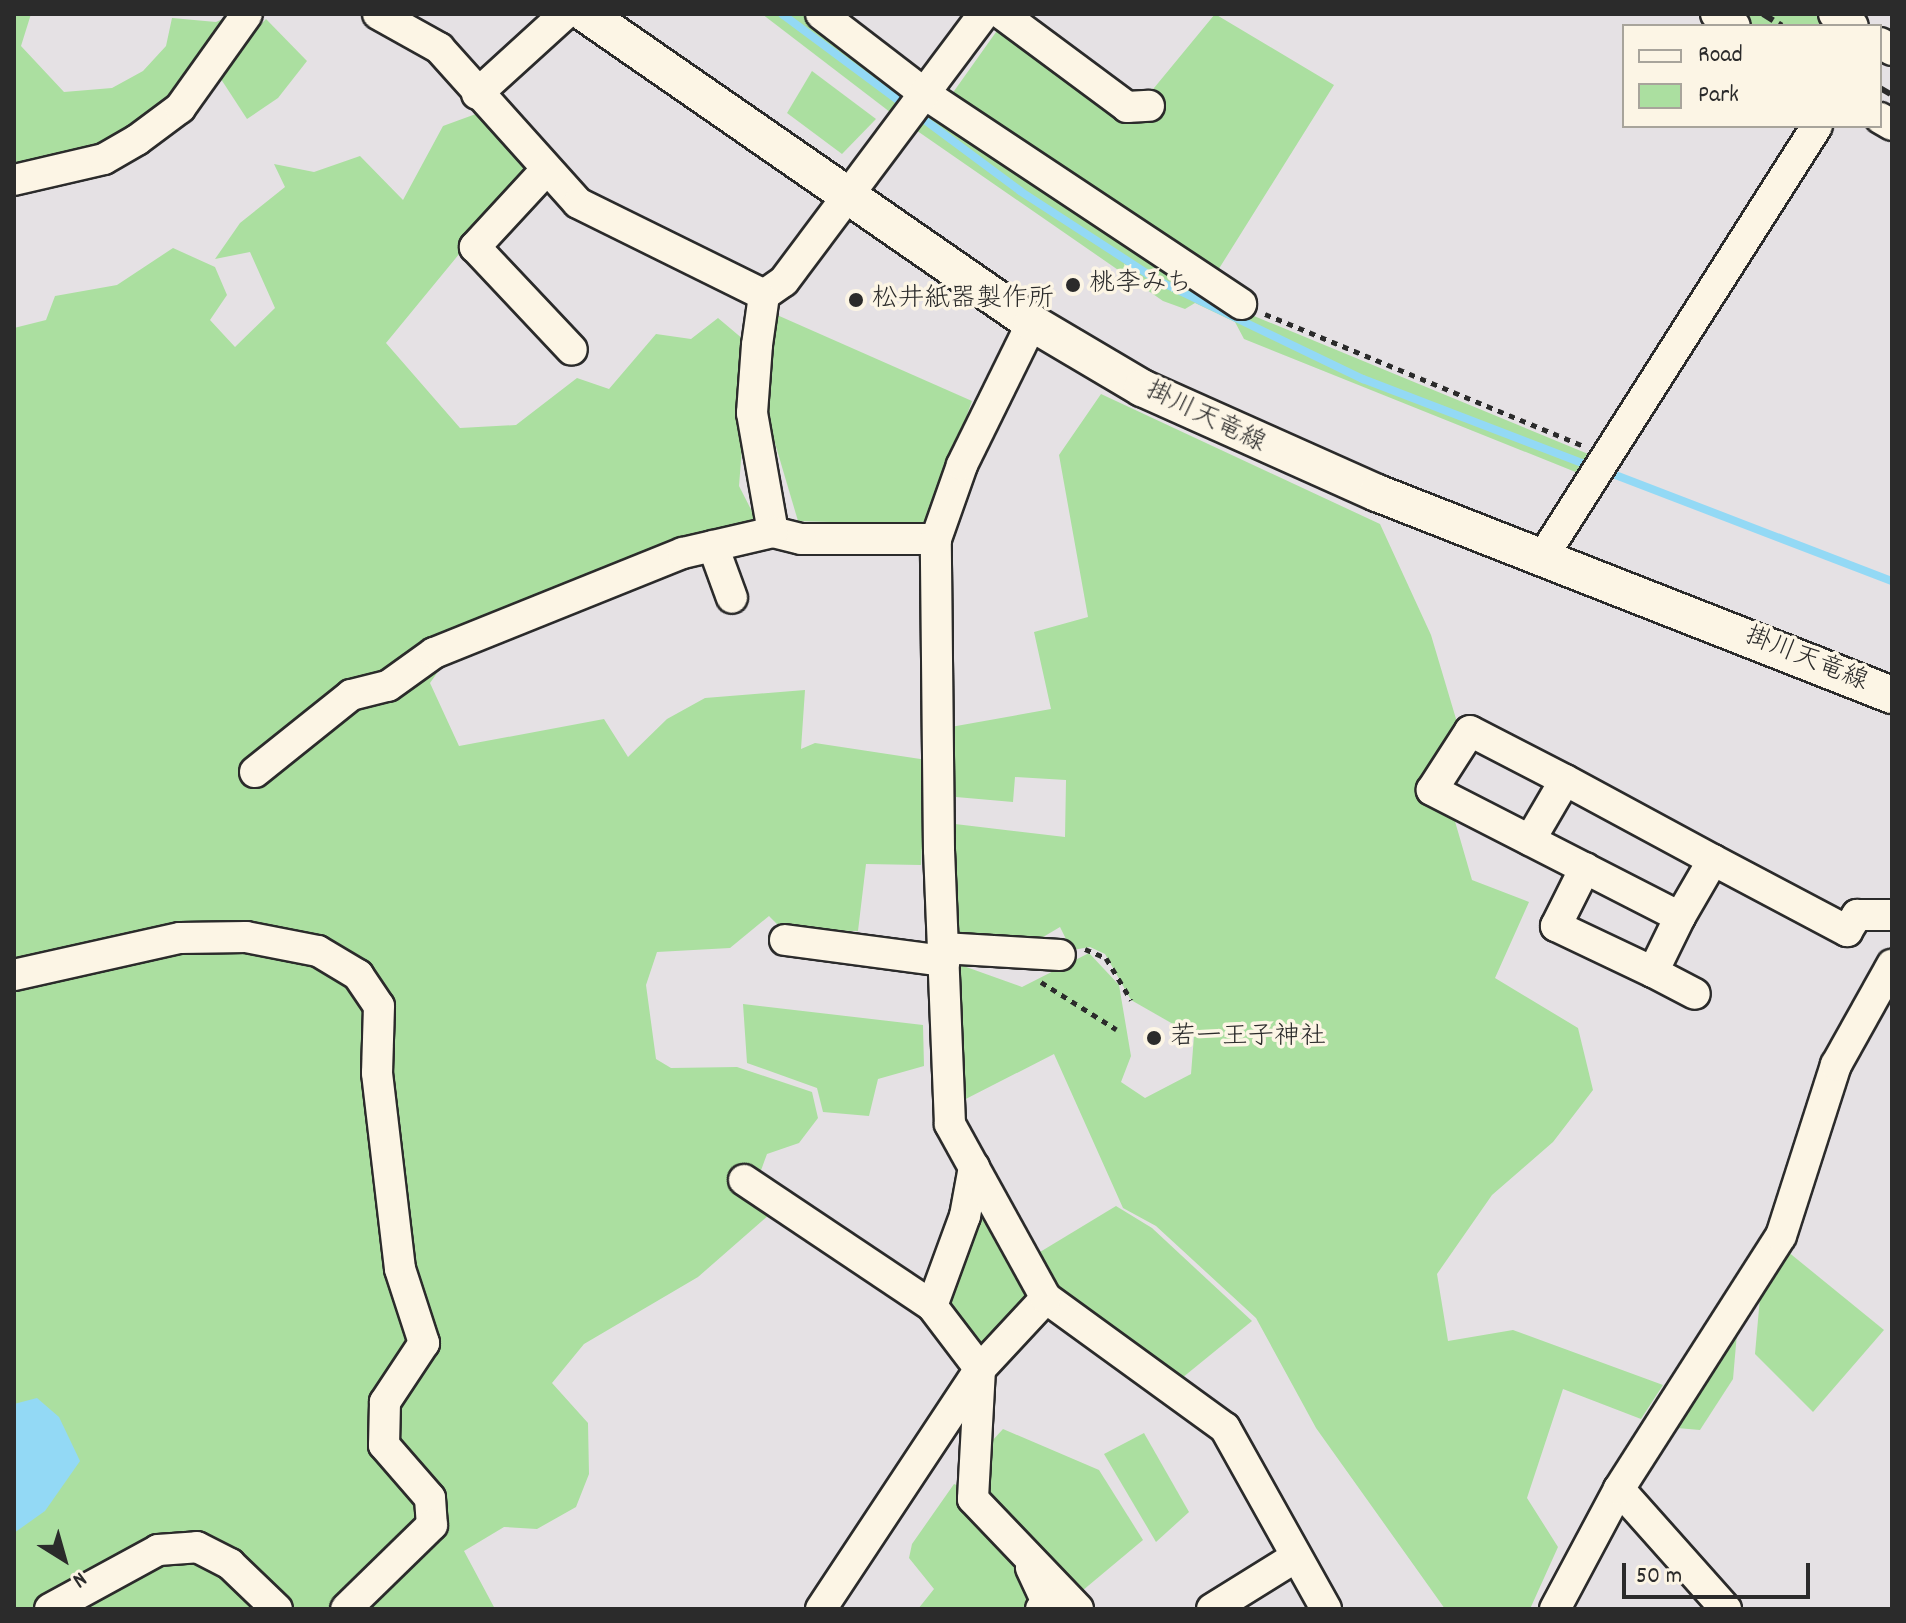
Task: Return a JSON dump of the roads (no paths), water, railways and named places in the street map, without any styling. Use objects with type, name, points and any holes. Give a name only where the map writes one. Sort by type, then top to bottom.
[{"type":"main road","name":"掛川天竜線","points":[[586,14],[1032,323],[1247,440],[1892,695]]},
{"type":"street","points":[[14,180],[104,159],[137,140],[180,108],[247,14]]},
{"type":"street","points":[[378,14],[425,36],[578,203],[764,295]]},
{"type":"street","points":[[477,94],[565,14]]},
{"type":"street","points":[[821,14],[926,98],[1241,304]]},
{"type":"street","points":[[773,532],[752,413],[764,295],[784,281],[926,98],[984,14]]},
{"type":"street","points":[[1002,14],[1127,107],[1149,106]]},
{"type":"street","points":[[1542,558],[1816,128]]},
{"type":"street","points":[[546,170],[475,247],[572,350]]},
{"type":"street","points":[[1032,323],[962,465],[936,539],[946,1106],[974,1167],[1046,1298],[1225,1428],[1326,1609]]},
{"type":"street","points":[[255,772],[351,695],[388,686],[434,653],[713,546],[773,532],[801,539],[936,539]]},
{"type":"street","points":[[713,546],[732,598]]},
{"type":"street","points":[[1680,917],[1432,790],[1470,731],[1847,931],[1857,915],[1892,915]]},
{"type":"street","points":[[1530,840],[1565,780]]},
{"type":"street","points":[[1653,972],[1713,860]]},
{"type":"street","points":[[1585,868],[1556,926],[1695,994]]},
{"type":"street","points":[[14,975],[180,938],[246,937],[318,951],[358,975],[379,1006],[377,1073],[400,1269],[424,1343],[385,1402],[384,1445],[430,1498],[432,1525],[346,1609]]},
{"type":"street","points":[[785,940],[944,954],[1060,955]]},
{"type":"street","points":[[1555,1609],[1619,1489],[1781,1236],[1836,1065],[1892,965]]},
{"type":"street","points":[[932,1306],[965,1216],[974,1167]]},
{"type":"street","points":[[744,1180],[932,1306],[980,1369],[973,1499],[1078,1609]]},
{"type":"street","points":[[821,1609],[980,1369],[1046,1298]]},
{"type":"street","points":[[1619,1489],[1726,1609]]},
{"type":"street","points":[[50,1609],[158,1550],[197,1547],[230,1564],[277,1609]]},
{"type":"street","points":[[1212,1609],[1296,1557]]},
{"type":"street","points":[[1030,1558],[1047,1602],[1041,1609]]},
{"type":"water","points":[[37,1398],[59,1417],[80,1461],[45,1511],[14,1533],[14,1404]]},
{"type":"waterway","points":[[782,14],[1020,191],[1157,280],[1363,379],[1592,467]]},
{"type":"waterway","points":[[1605,471],[1892,581]]},
{"type":"railway","points":[[1763,14],[1779,24]]},
{"type":"railway","points":[[1882,89],[1892,95]]},
{"type":"place","name":"桃李みち","points":[[1073,285]]},
{"type":"place","name":"松井紙器製作所","points":[[856,300]]},
{"type":"place","name":"若一王子神社","points":[[1154,1038]]}]
